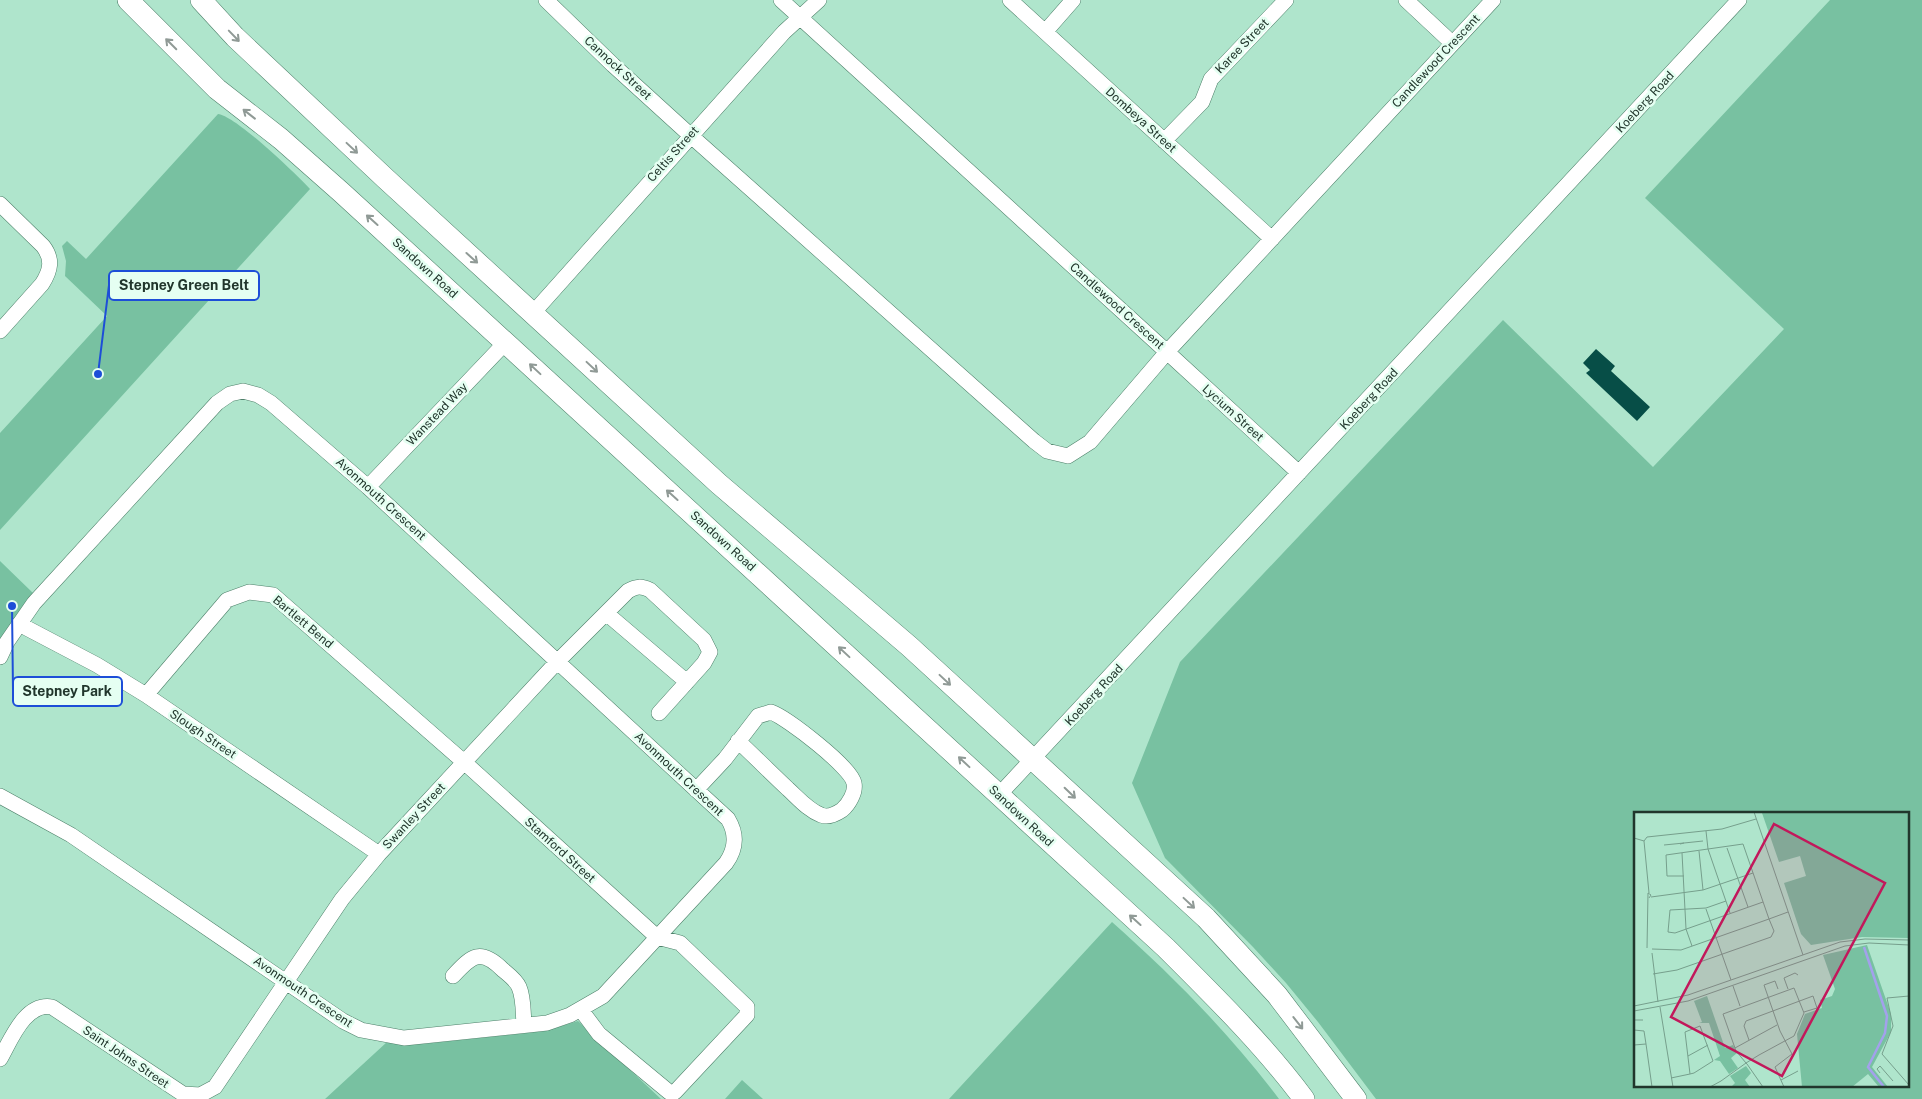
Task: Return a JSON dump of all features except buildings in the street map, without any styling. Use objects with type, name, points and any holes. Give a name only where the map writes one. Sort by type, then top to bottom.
[{"type":"main road","name":"Sandown Road","points":[[128,0],[217,89],[281,139],[506,342],[1173,955],[1232,1015],[1304,1099]]},
{"type":"main road","points":[[201,0],[235,37],[308,108],[719,484],[909,646],[1206,918],[1277,996],[1356,1099]]},
{"type":"street","name":"Cannock Street","points":[[546,0],[613,65],[690,135],[1047,451],[1068,456],[1090,442],[1167,352]]},
{"type":"street","name":"Candlewood Crescent","points":[[781,0],[1167,352],[1493,0]]},
{"type":"street","name":"Celtis Street","points":[[533,313],[784,32],[819,0]]},
{"type":"street","name":"Dombeya Street","points":[[1010,0],[1272,239]]},
{"type":"street","points":[[1045,32],[1073,0]]},
{"type":"street","name":"Karee Street","points":[[1164,141],[1202,102],[1211,79],[1286,0]]},
{"type":"street","points":[[1406,0],[1452,44]]},
{"type":"street","name":"Koeberg Road","points":[[998,796],[1739,0]]},
{"type":"street","points":[[0,204],[43,246],[48,252],[51,263],[42,284],[0,330]]},
{"type":"street","name":"Wanstead Way","points":[[368,487],[506,342]]},
{"type":"street","name":"Lycium Street","points":[[1167,352],[1299,473]]},
{"type":"street","name":"Avonmouth Crescent","points":[[0,657],[7,642],[34,603],[217,403],[238,391],[251,392],[271,403],[368,487],[696,790],[730,823],[735,839],[733,851],[726,863],[603,996],[582,1010],[547,1023],[404,1038],[361,1030],[343,1021],[71,835],[0,796]]},
{"type":"street","name":"Swanley Street","points":[[286,982],[342,899],[379,854],[557,662],[628,591],[642,586],[650,590],[708,646],[710,652],[704,663],[687,682]]},
{"type":"street","name":"Bartlett Bend","points":[[146,695],[222,605],[233,597],[249,592],[265,592],[280,599],[464,762]]},
{"type":"street","points":[[606,613],[687,682],[659,713]]},
{"type":"street","name":"Slough Street","points":[[19,624],[97,665],[146,695],[379,854]]},
{"type":"street","points":[[696,790],[725,759],[738,741],[758,716],[771,712],[782,717],[809,737],[850,774],[854,784],[853,793],[846,806],[839,812],[832,816],[822,816],[811,809],[738,741]]},
{"type":"street","name":"Stamford Street","points":[[464,762],[657,937]]},
{"type":"street","points":[[582,1010],[599,1034],[669,1092],[675,1092],[747,1016],[747,1008],[680,943],[657,937]]},
{"type":"street","points":[[453,976],[471,959],[482,956],[492,959],[519,987],[524,1025]]},
{"type":"street","name":"Saint Johns Street","points":[[0,1060],[26,1015],[36,1008],[52,1007],[183,1094],[200,1095],[215,1087],[286,982]]},
{"type":"green space","points":[[1830,0],[1922,0],[1922,1099],[1376,1099],[1286,983],[1165,858],[1132,783],[1180,662],[1503,320],[1653,467],[1784,329],[1645,198]]},
{"type":"green space","points":[[218,114],[238,124],[310,189],[0,530],[0,433],[107,316],[65,276],[66,261],[62,246],[67,241],[86,259]]},
{"type":"green space","points":[[0,561],[34,594],[0,644]]},
{"type":"green space","points":[[1112,922],[1200,1006],[1279,1099],[949,1099]]},
{"type":"green space","points":[[578,1021],[661,1099],[325,1099],[387,1042],[422,1044],[545,1031]]},
{"type":"green space","points":[[742,1080],[763,1099],[725,1099]]},
{"type":"place","name":"Stepney Green Belt","points":[[98,374]]},
{"type":"place","name":"Stepney Park","points":[[12,606]]}]
